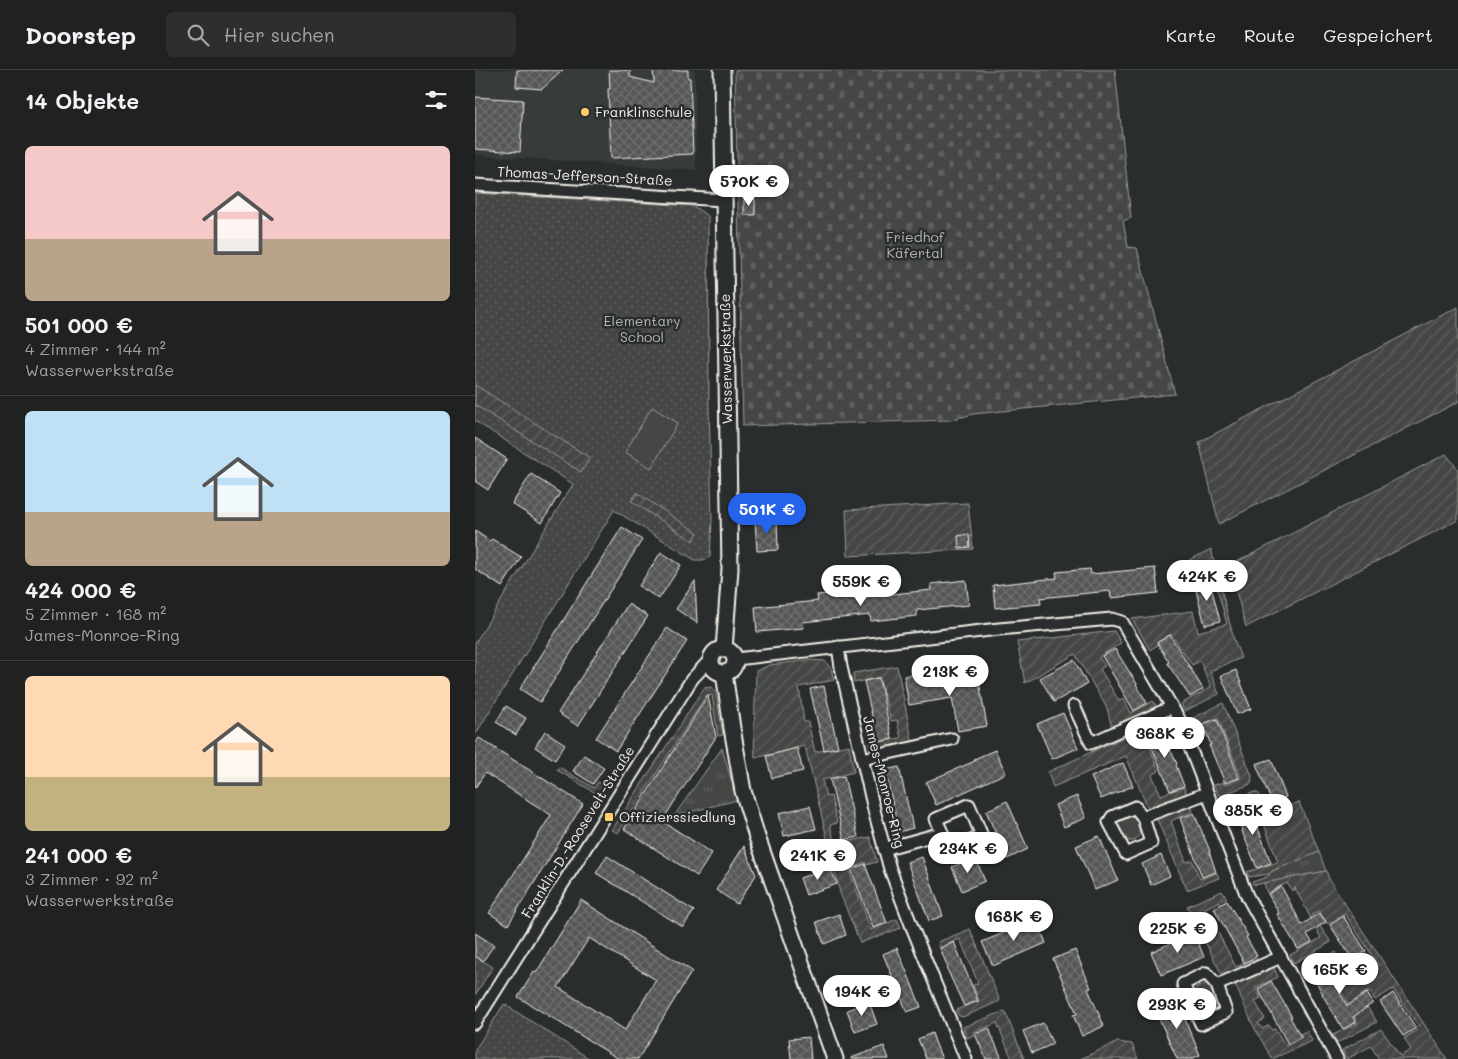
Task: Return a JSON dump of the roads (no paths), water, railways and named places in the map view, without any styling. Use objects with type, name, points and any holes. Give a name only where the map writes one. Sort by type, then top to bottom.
[{"type":"street","name":"Wasserwerkstraße","points":[[722,70],[730,654]]},
{"type":"street","name":"Thomas-Jefferson-Straße","points":[[475,185],[723,200]]},
{"type":"street","points":[[730,654],[735,666],[731,671],[719,673],[715,670],[711,661],[713,654],[720,649],[730,654],[838,647],[999,629],[1115,619],[1122,622],[1172,707],[1185,735],[1247,896],[1337,1059]]},
{"type":"street","name":"James-Monroe-Ring","points":[[838,647],[841,667],[884,849],[906,912],[966,1059]]},
{"type":"street","name":"Franklin-D.-Roosevelt-Straße","points":[[475,1023],[692,679],[711,661]]},
{"type":"street","points":[[724,673],[747,808],[835,1059]]},
{"type":"street","points":[[1074,706],[1091,743],[1172,707]]},
{"type":"street","points":[[862,759],[952,739]]},
{"type":"street","points":[[1143,816],[1207,793]]},
{"type":"street","points":[[884,849],[943,833]]},
{"type":"street","points":[[1217,985],[1281,957]]},
{"type":"place","name":"Franklinschule","points":[[585,112]]},
{"type":"place","name":"Offizierssiedlung","points":[[609,817]]},
{"type":"park label","name":"Friedhof Käfertal","points":[[915,246]]},
{"type":"park label","name":"Elementary School","points":[[642,330]]}]
